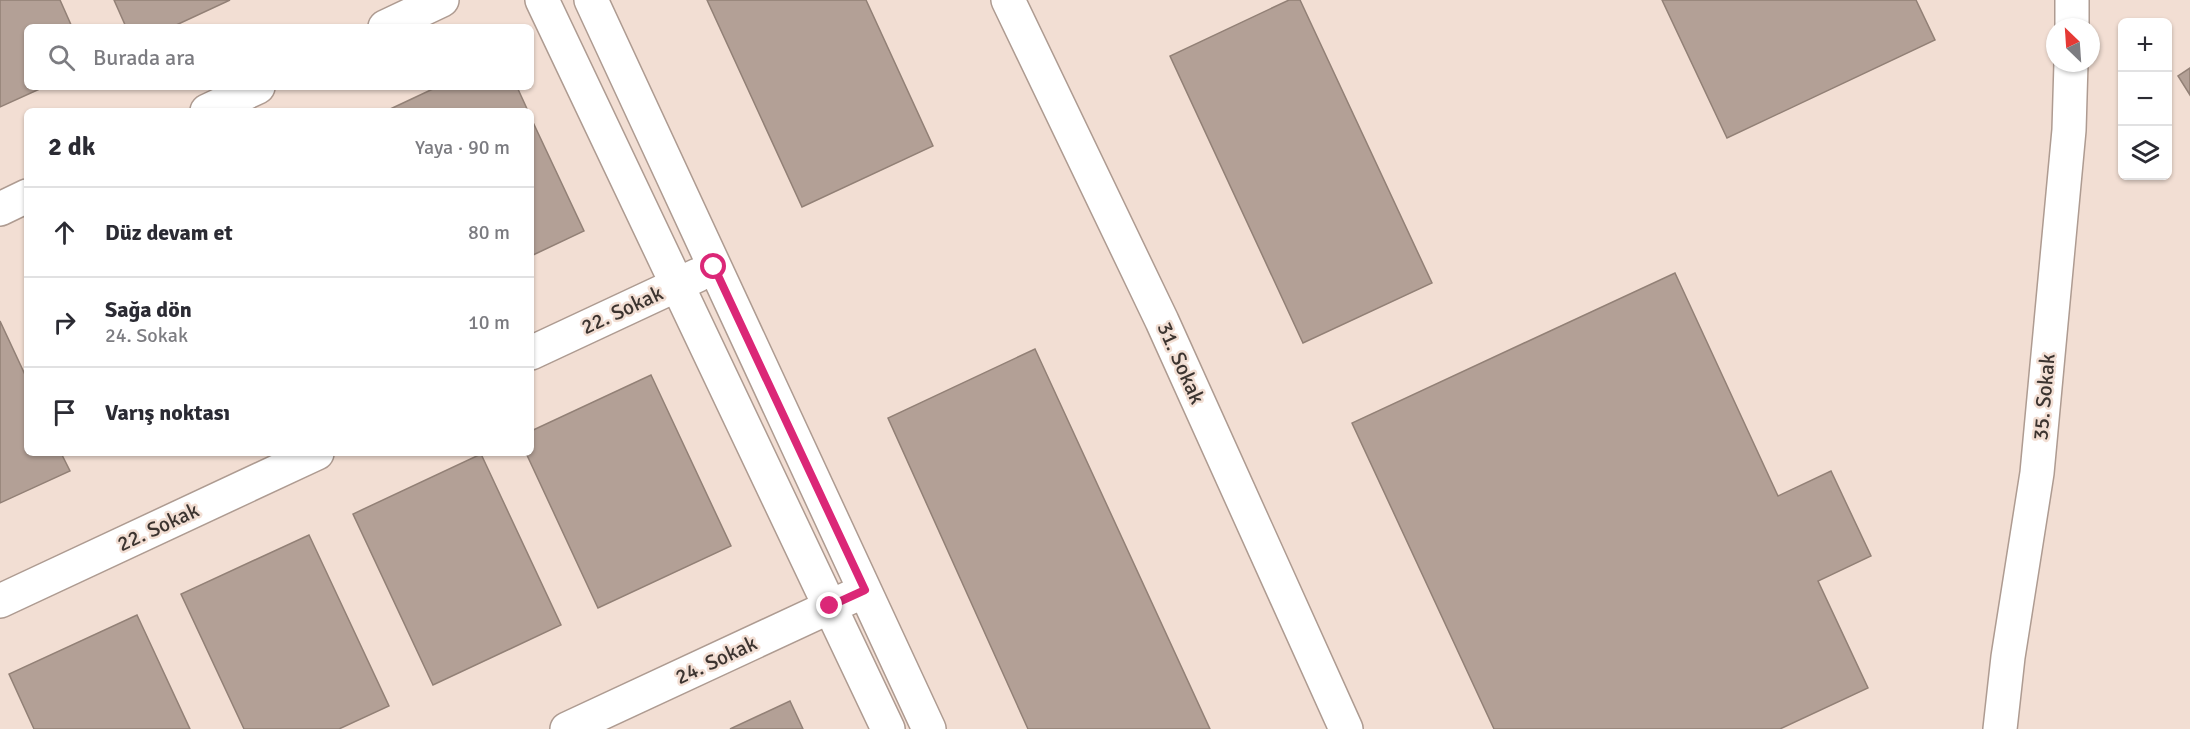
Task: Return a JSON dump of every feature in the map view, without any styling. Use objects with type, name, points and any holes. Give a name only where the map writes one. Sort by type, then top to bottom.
[{"type":"street","points":[[391,24],[442,0]]},
{"type":"street","points":[[542,0],[888,729]]},
{"type":"street","points":[[591,0],[929,729]]},
{"type":"street","name":"31. Sokak","points":[[1008,0],[1162,321],[1346,729]]},
{"type":"street","points":[[2072,0],[2072,18]]},
{"type":"street","name":"35. Sokak","points":[[2001,729],[2008,657],[2037,473],[2069,130],[2071,72]]},
{"type":"street","points":[[213,108],[252,90]]},
{"type":"street","points":[[0,209],[24,197]]},
{"type":"street","name":"22. Sokak","points":[[534,352],[714,267]]},
{"type":"street","name":"22. Sokak","points":[[0,601],[311,456]]},
{"type":"street","name":"24. Sokak","points":[[567,729],[865,590]]},
{"type":"building","points":[[0,0],[60,0],[71,24],[24,24],[24,90],[37,90],[0,107]]},
{"type":"building","points":[[114,0],[230,0],[178,24],[125,24]]},
{"type":"building","points":[[707,0],[866,0],[933,146],[802,207]]},
{"type":"building","points":[[1289,0],[1300,0],[1432,283],[1303,343],[1170,56]]},
{"type":"building","points":[[1662,0],[1916,0],[1935,40],[1727,138]]},
{"type":"building","points":[[2190,68],[2190,95],[2178,76]]},
{"type":"building","points":[[431,90],[518,90],[527,108],[392,108]]},
{"type":"building","points":[[534,124],[584,231],[534,255]]},
{"type":"building","points":[[1675,273],[1778,496],[1831,471],[1871,556],[1818,581],[1868,688],[1780,729],[1494,729],[1352,423]]},
{"type":"building","points":[[0,321],[24,373],[24,456],[62,456],[70,471],[0,503]]},
{"type":"building","points":[[1035,349],[1210,729],[1028,729],[888,418]]},
{"type":"building","points":[[651,375],[731,546],[598,608],[527,456],[534,456],[534,430]]},
{"type":"building","points":[[477,456],[482,456],[561,625],[433,685],[353,514]]},
{"type":"building","points":[[309,535],[389,706],[339,729],[244,729],[181,594]]},
{"type":"building","points":[[137,615],[190,729],[34,729],[9,674]]},
{"type":"building","points":[[790,701],[803,729],[730,729]]},
{"type":"route","points":[[714,267],[865,590],[830,606]]}]
